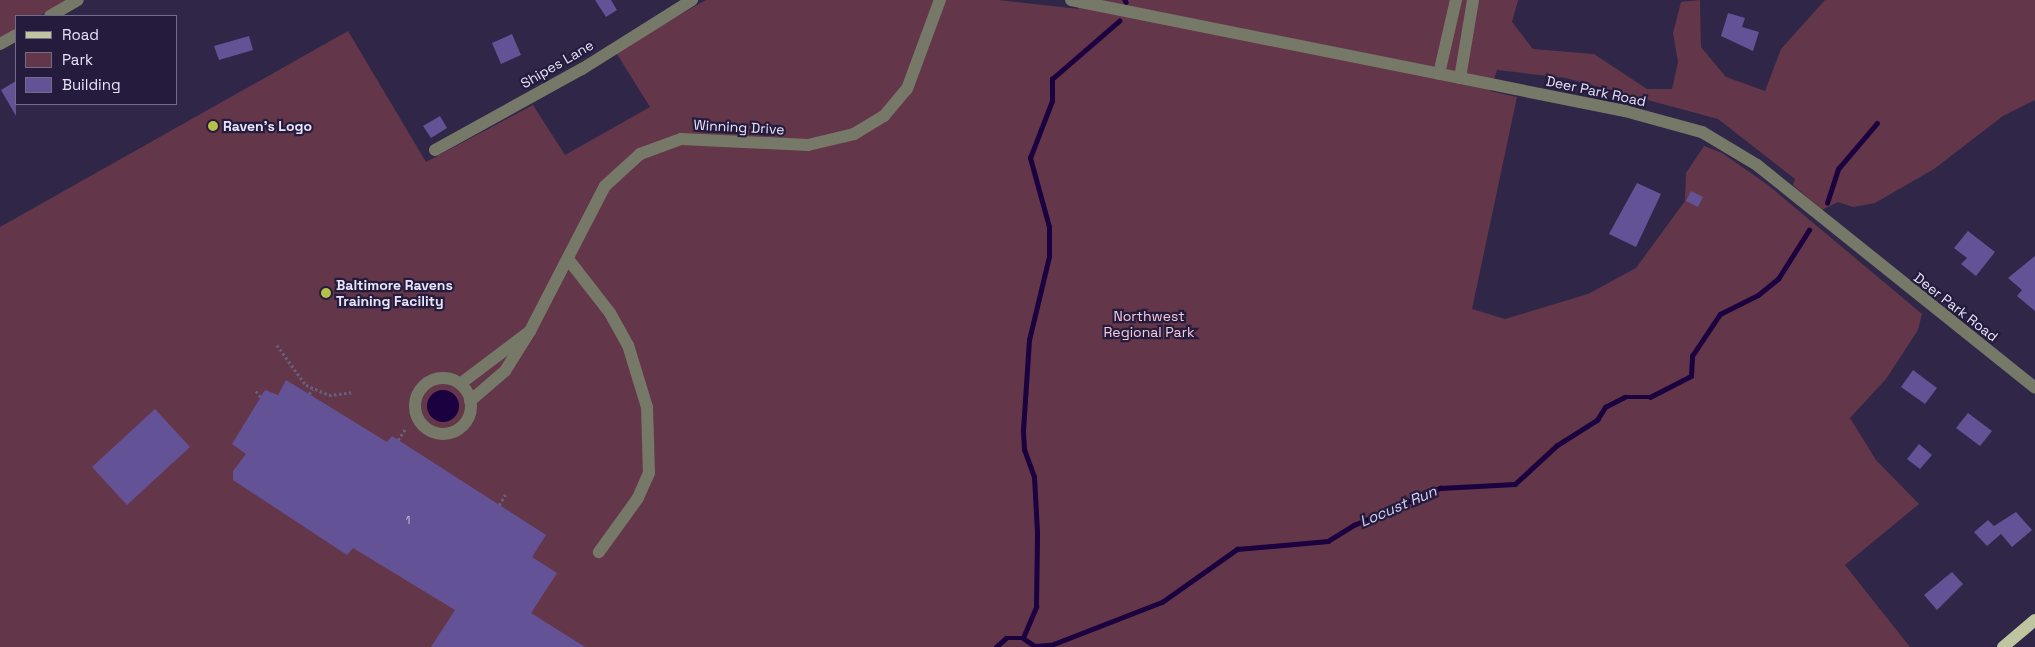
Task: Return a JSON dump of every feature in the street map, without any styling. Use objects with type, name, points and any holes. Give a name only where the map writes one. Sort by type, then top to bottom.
[{"type":"main road","points":[[2003,647],[2035,620]]},
{"type":"street","points":[[52,15],[78,0]]},
{"type":"street","name":"Shipes Lane","points":[[435,150],[582,69],[692,0]]},
{"type":"street","name":"Winning Drive","points":[[470,401],[510,366],[568,259],[604,186],[640,154],[658,144],[709,138],[808,145],[840,140],[869,127],[906,90],[940,0]]},
{"type":"street","name":"Deer Park Road","points":[[1071,0],[1659,119],[1715,138],[1775,179],[2035,388]]},
{"type":"street","points":[[1439,74],[1456,0]]},
{"type":"street","points":[[1460,78],[1473,0]]},
{"type":"street","points":[[0,44],[15,36]]},
{"type":"street","points":[[568,259],[610,313],[628,345],[647,407],[648,473],[638,498],[599,552]]},
{"type":"street","name":"Winning Drive","points":[[460,384],[530,331]]},
{"type":"street","points":[[443,378],[460,384],[470,401],[468,419],[455,431],[437,433],[422,425],[415,408],[420,391],[443,378]]},
{"type":"path","points":[[277,345],[293,373],[313,389],[329,395],[352,392]]},
{"type":"path","points":[[309,394],[313,389]]},
{"type":"path","points":[[256,391],[261,397]]},
{"type":"path","points":[[398,440],[405,428]]},
{"type":"path","points":[[498,505],[505,495]]},
{"type":"green space","points":[[0,0],[67,0],[41,15],[15,15],[15,30],[0,38]]},
{"type":"green space","name":"Northwest Regional Park","points":[[706,0],[998,0],[1079,9],[1071,0],[1518,0],[1512,22],[1533,49],[1594,54],[1647,89],[1672,89],[1678,62],[1673,33],[1681,2],[1700,0],[1701,47],[1726,77],[1765,91],[1781,49],[1825,0],[2035,0],[2035,100],[2003,116],[1934,169],[1875,203],[1853,207],[1838,202],[1822,210],[1793,185],[1795,179],[1718,119],[1566,78],[1497,70],[1490,91],[1517,97],[1472,309],[1505,319],[1588,294],[1636,268],[1685,201],[1686,173],[1704,146],[1722,153],[1768,185],[1922,314],[1918,330],[1886,379],[1850,418],[1876,460],[1919,504],[1845,565],[1910,647],[0,647],[0,227],[348,31],[426,162],[533,105],[565,155],[650,107],[615,51]]},
{"type":"shaded area","points":[[443,390],[454,395],[459,406],[454,417],[443,422],[432,417],[427,406],[432,395]]},
{"type":"building","points":[[595,0],[611,0],[617,10],[606,17]]},
{"type":"building","points":[[1728,13],[1745,18],[1742,27],[1759,32],[1753,51],[1721,36]]},
{"type":"building","points":[[512,34],[521,55],[501,64],[492,43]]},
{"type":"building","points":[[249,36],[253,50],[219,60],[214,46]]},
{"type":"building","points":[[15,82],[16,116],[1,90]]},
{"type":"building","points":[[440,116],[447,128],[431,138],[423,126]]},
{"type":"building","points":[[1637,183],[1661,194],[1636,247],[1609,234]]},
{"type":"building","points":[[1691,191],[1703,197],[1698,207],[1686,201]]},
{"type":"building","points":[[1968,231],[1995,252],[1976,276],[1961,264],[1967,258],[1954,248]]},
{"type":"building","points":[[2035,256],[2035,311],[2017,296],[2022,290],[2008,278]]},
{"type":"building","points":[[1913,370],[1937,388],[1925,404],[1901,387]]},
{"type":"building","points":[[286,380],[387,442],[392,436],[546,535],[532,557],[557,573],[531,613],[585,647],[431,647],[455,610],[353,548],[347,555],[233,480],[233,471],[246,454],[232,444],[265,390],[278,395]]},
{"type":"building","points":[[155,409],[190,447],[127,505],[92,467]]},
{"type":"building","points":[[1968,413],[1992,431],[1980,446],[1956,428]]},
{"type":"building","points":[[1919,444],[1932,455],[1920,469],[1907,459]]},
{"type":"building","points":[[2016,512],[2032,530],[2012,547],[2001,534],[1987,546],[1974,532],[1988,520],[1994,526]]},
{"type":"building","points":[[1952,572],[1963,584],[1937,610],[1924,595]]},
{"type":"waterway","points":[[1023,638],[1036,607],[1037,532],[1034,477],[1024,450],[1023,430],[1029,340],[1049,257],[1049,227],[1030,158],[1052,101],[1052,79],[1119,21]]},
{"type":"waterway","name":"Locust Run","points":[[1827,203],[1838,169],[1877,123]]},
{"type":"waterway","name":"Locust Run","points":[[996,647],[1006,638],[1023,638],[1035,646],[1051,645],[1162,602],[1237,549],[1328,541],[1354,525],[1440,488],[1515,484],[1556,446],[1597,420],[1605,407],[1625,397],[1650,397],[1691,376],[1692,356],[1720,314],[1758,295],[1778,279],[1809,230]]},
{"type":"place","name":"Raven's Logo","points":[[213,126]]},
{"type":"place","name":"Baltimore Ravens Training Facility","points":[[326,293]]}]
